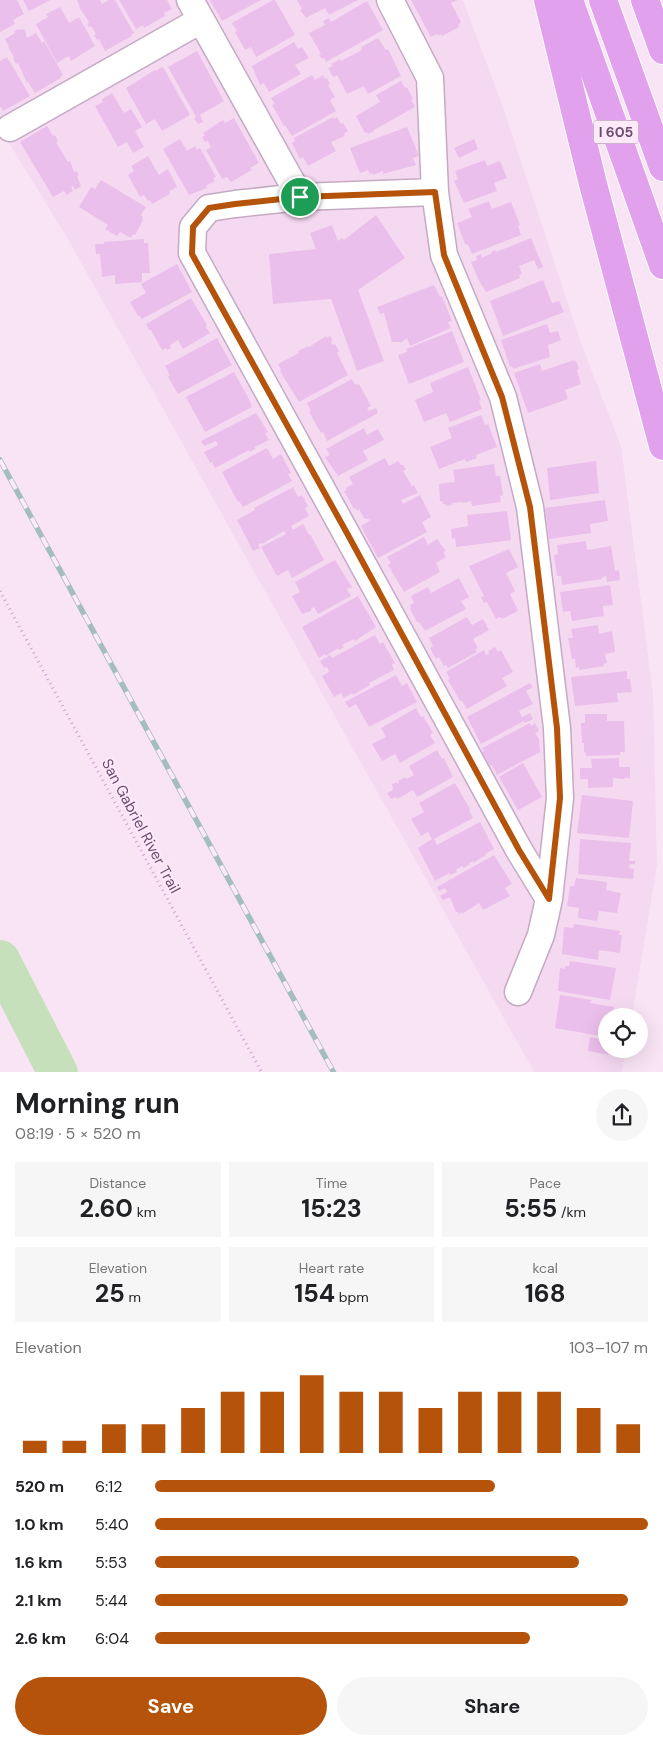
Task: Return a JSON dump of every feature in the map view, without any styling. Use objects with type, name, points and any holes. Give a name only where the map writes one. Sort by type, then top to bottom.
[{"type":"highway","points":[[548,0],[593,184],[663,446]]},
{"type":"highway","name":"I 605","points":[[569,0],[663,265]]},
{"type":"highway","points":[[603,0],[663,168]]},
{"type":"highway","points":[[617,0],[663,126]]},
{"type":"highway","points":[[645,0],[663,50]]},
{"type":"lane","points":[[390,0],[430,78],[435,192],[444,255],[502,397],[530,507],[557,728],[560,789],[549,899],[541,935],[518,992]]},
{"type":"lane","points":[[10,128],[196,10],[300,197]]},
{"type":"lane","points":[[435,192],[300,197],[209,208],[193,227],[192,254],[348,535],[519,850],[549,899]]},
{"type":"path","name":"San Gabriel River Trail","points":[[0,590],[262,1072]]},
{"type":"shaded area","points":[[0,0],[463,0],[502,104],[581,343],[621,446],[653,694],[657,864],[633,1008],[598,1008],[598,1058],[624,1058],[622,1072],[534,1072],[69,241],[0,128]]},
{"type":"building","points":[[0,0],[17,0],[24,14],[13,20],[15,24],[0,32]]},
{"type":"building","points":[[23,0],[50,0],[29,11]]},
{"type":"building","points":[[77,0],[100,0],[102,4],[109,0],[115,0],[134,33],[105,51],[99,39],[97,40],[94,35],[96,34],[91,26],[89,27],[87,24],[89,22],[79,7]]},
{"type":"building","points":[[119,0],[167,0],[172,9],[164,13],[165,16],[144,28],[143,25],[136,29]]},
{"type":"building","points":[[210,0],[261,0],[222,21]]},
{"type":"building","points":[[275,0],[295,35],[256,57],[251,47],[245,50],[232,23]]},
{"type":"building","points":[[297,0],[358,0],[329,15],[325,8],[306,18],[300,10],[302,9]]},
{"type":"building","points":[[411,0],[458,0],[451,3],[461,22],[458,25],[459,27],[442,36],[437,34],[431,37]]},
{"type":"building","points":[[367,1],[383,30],[326,62],[319,55],[321,54],[309,33],[325,25],[323,21],[329,18],[331,22]]},
{"type":"building","points":[[60,7],[69,23],[79,17],[95,46],[71,61],[69,56],[57,63],[36,24],[48,17],[46,14]]},
{"type":"building","points":[[19,29],[25,30],[27,38],[36,33],[42,43],[44,41],[63,75],[35,93],[27,83],[18,63],[16,64],[5,39]]},
{"type":"building","points":[[378,38],[386,50],[388,49],[401,76],[368,94],[364,86],[347,94],[337,75],[333,77],[328,68],[340,59],[341,61],[362,50],[361,47]]},
{"type":"building","points":[[294,42],[298,49],[302,47],[309,58],[295,65],[301,74],[269,92],[264,83],[260,85],[252,66]]},
{"type":"building","points":[[197,51],[224,101],[200,115],[203,122],[198,124],[168,67]]},
{"type":"building","points":[[7,57],[30,96],[3,111],[0,106],[0,61]]},
{"type":"building","points":[[163,67],[190,115],[162,131],[155,119],[146,124],[126,88]]},
{"type":"building","points":[[312,75],[315,80],[323,75],[325,79],[327,78],[330,84],[328,85],[335,97],[330,100],[336,111],[292,136],[272,105],[275,104],[271,98]]},
{"type":"building","points":[[401,81],[405,88],[407,87],[415,107],[374,131],[368,134],[367,132],[365,133],[356,116],[380,102],[376,95]]},
{"type":"building","points":[[112,93],[124,113],[131,109],[142,127],[135,131],[144,147],[133,153],[127,142],[118,147],[95,106],[103,102],[102,99]]},
{"type":"building","points":[[333,117],[334,119],[337,117],[348,131],[344,134],[345,136],[331,142],[336,151],[308,166],[303,157],[300,159],[292,143],[295,141],[294,138]]},
{"type":"building","points":[[234,118],[259,163],[250,168],[252,170],[231,182],[227,177],[222,179],[206,150],[211,147],[208,141],[205,142],[202,137],[205,135],[203,133],[223,120],[225,123]]},
{"type":"building","points":[[47,126],[53,136],[55,135],[58,141],[56,142],[68,162],[70,161],[74,172],[76,171],[79,175],[77,176],[81,186],[75,190],[73,186],[71,187],[73,191],[67,195],[64,191],[53,197],[20,142]]},
{"type":"building","points":[[407,127],[419,156],[413,158],[416,165],[383,174],[383,171],[373,175],[368,170],[360,173],[350,148]]},
{"type":"building","points":[[180,139],[187,151],[195,146],[197,150],[200,148],[216,177],[213,178],[215,181],[206,186],[207,188],[189,195],[163,149]]},
{"type":"building","points":[[474,139],[478,149],[459,158],[454,148]]},
{"type":"building","points":[[148,156],[159,175],[168,169],[177,187],[169,191],[170,194],[152,204],[144,195],[140,197],[128,175],[134,171],[131,166]]},
{"type":"building","points":[[485,160],[487,166],[500,161],[507,178],[494,183],[497,191],[464,203],[454,181],[458,179],[455,171]]},
{"type":"building","points":[[101,180],[146,207],[141,215],[143,220],[135,235],[133,234],[131,238],[120,232],[117,236],[105,229],[108,225],[79,207],[91,187],[95,189]]},
{"type":"building","points":[[489,201],[492,209],[511,202],[520,225],[518,226],[521,235],[472,254],[468,245],[465,244],[457,223],[472,217],[468,209]]},
{"type":"building","points":[[376,215],[405,258],[358,290],[384,361],[357,371],[331,299],[273,304],[269,254],[316,249],[310,233],[332,225],[338,241],[342,238],[344,240]]},
{"type":"building","points":[[531,238],[543,267],[538,269],[534,260],[519,266],[522,274],[519,275],[520,278],[486,292],[471,262],[477,260],[476,256],[481,254],[482,258],[495,250],[496,252]]},
{"type":"building","points":[[144,239],[144,243],[148,243],[150,273],[142,273],[142,282],[115,284],[115,275],[102,277],[100,254],[96,254],[95,244]]},
{"type":"building","points":[[177,264],[192,292],[142,319],[138,316],[130,302],[146,293],[141,284]]},
{"type":"building","points":[[543,280],[552,303],[559,301],[564,312],[503,336],[490,301]]},
{"type":"building","points":[[434,285],[440,297],[442,296],[452,321],[448,322],[451,328],[410,346],[407,338],[400,343],[392,342],[384,313],[380,314],[377,307]]},
{"type":"building","points":[[191,298],[210,333],[183,349],[178,340],[170,345],[171,348],[162,350],[146,324]]},
{"type":"building","points":[[547,324],[550,333],[558,331],[561,340],[548,345],[550,357],[513,369],[512,366],[510,367],[501,340]]},
{"type":"building","points":[[452,331],[464,362],[409,384],[398,355],[407,352],[406,349]]},
{"type":"building","points":[[326,336],[326,338],[330,336],[333,341],[331,342],[332,345],[335,344],[339,351],[337,353],[348,375],[299,402],[280,371],[278,364]]},
{"type":"building","points":[[217,338],[232,365],[178,394],[168,377],[170,375],[165,366]]},
{"type":"building","points":[[574,360],[579,369],[577,370],[581,384],[565,390],[568,399],[528,413],[514,373],[540,364],[542,371]]},
{"type":"building","points":[[468,367],[481,400],[479,401],[482,409],[450,422],[446,413],[424,422],[415,400],[433,392],[430,383]]},
{"type":"building","points":[[234,372],[252,407],[205,432],[186,397]]},
{"type":"building","points":[[352,379],[354,383],[359,384],[371,406],[367,408],[369,411],[376,408],[378,413],[327,441],[309,412],[311,411],[307,403]]},
{"type":"building","points":[[256,413],[268,432],[265,433],[269,440],[255,447],[250,452],[249,450],[215,468],[204,452],[218,445],[216,441],[204,446],[201,441]]},
{"type":"building","points":[[481,415],[485,425],[488,424],[497,447],[476,455],[477,458],[466,462],[465,459],[439,469],[430,447],[452,438],[448,428]]},
{"type":"building","points":[[364,428],[367,435],[378,429],[384,440],[363,451],[368,460],[338,476],[325,457],[330,455],[326,449]]},
{"type":"building","points":[[267,448],[273,459],[281,454],[291,473],[288,474],[292,481],[243,507],[238,502],[222,472]]},
{"type":"building","points":[[385,458],[389,466],[398,461],[403,465],[406,469],[403,471],[418,493],[401,500],[403,504],[420,495],[431,517],[422,522],[427,532],[378,558],[361,526],[371,520],[364,518],[359,509],[357,511],[356,508],[354,509],[344,491],[353,484],[349,477]]},
{"type":"building","points":[[596,461],[599,493],[550,500],[547,468]]},
{"type":"building","points":[[494,464],[496,476],[500,476],[503,495],[500,496],[501,502],[472,506],[471,501],[452,503],[452,505],[446,506],[440,501],[439,484],[455,482],[453,470]]},
{"type":"building","points":[[293,487],[298,497],[302,495],[308,506],[305,508],[309,516],[291,526],[293,530],[303,524],[324,560],[292,578],[288,570],[277,576],[261,547],[286,534],[284,531],[262,544],[258,544],[260,548],[253,551],[237,520],[255,510],[254,508]]},
{"type":"building","points":[[605,500],[608,521],[590,524],[591,533],[549,539],[545,508]]},
{"type":"building","points":[[507,511],[511,540],[456,547],[455,538],[452,539],[451,529],[468,526],[467,515]]},
{"type":"building","points":[[424,537],[428,545],[437,539],[446,551],[443,552],[446,557],[436,563],[440,572],[404,592],[388,565],[391,563],[387,557]]},
{"type":"building","points":[[586,541],[587,550],[611,546],[615,571],[619,570],[620,580],[607,582],[606,576],[602,577],[602,579],[562,585],[561,576],[557,576],[554,555],[558,554],[557,545]]},
{"type":"building","points":[[509,549],[518,567],[506,573],[515,591],[510,594],[518,611],[502,619],[500,617],[496,619],[487,602],[484,603],[481,597],[484,596],[469,566]]},
{"type":"building","points":[[335,560],[352,587],[347,589],[351,596],[318,614],[314,607],[311,611],[302,614],[292,596],[300,592],[295,582]]},
{"type":"building","points":[[459,578],[469,597],[461,601],[466,609],[425,631],[420,623],[417,622],[410,609],[410,605],[414,603],[411,596],[428,587],[431,593]]},
{"type":"building","points":[[610,585],[613,605],[603,606],[604,616],[572,621],[570,611],[563,612],[560,592]]},
{"type":"building","points":[[358,596],[376,627],[355,641],[354,639],[342,645],[344,647],[339,650],[338,648],[319,658],[302,627]]},
{"type":"building","points":[[467,617],[472,625],[483,619],[489,630],[473,639],[478,648],[475,649],[477,652],[448,668],[446,665],[444,666],[439,657],[436,659],[430,648],[433,646],[429,638]]},
{"type":"building","points":[[598,625],[599,634],[612,631],[615,652],[605,654],[607,663],[603,664],[604,666],[579,670],[579,667],[576,668],[575,659],[572,659],[568,638],[573,638],[571,629]]},
{"type":"building","points":[[375,635],[380,644],[383,642],[395,663],[392,664],[394,670],[369,683],[370,685],[353,695],[352,693],[344,698],[341,693],[334,697],[322,676],[329,672],[327,667],[324,668],[320,661],[330,655],[332,658]]},
{"type":"building","points":[[495,647],[498,652],[501,650],[513,672],[502,678],[507,686],[467,709],[448,680],[450,679],[446,672],[484,650],[486,655],[489,654],[488,651]]},
{"type":"building","points":[[627,671],[627,679],[630,679],[632,692],[617,693],[618,702],[575,706],[571,677]]},
{"type":"building","points":[[396,675],[402,686],[407,683],[417,702],[369,727],[356,704],[349,708],[345,702]]},
{"type":"building","points":[[530,683],[533,687],[526,691],[533,704],[519,711],[522,717],[530,713],[533,719],[525,723],[524,721],[481,744],[467,717]]},
{"type":"building","points":[[416,708],[433,733],[430,735],[435,743],[400,763],[395,754],[382,761],[372,744],[386,737],[381,728]]},
{"type":"building","points":[[585,714],[607,714],[607,721],[624,721],[625,752],[620,752],[620,755],[586,756],[584,743],[582,743],[581,723],[585,723]]},
{"type":"building","points":[[530,723],[531,726],[535,723],[539,731],[535,733],[539,739],[540,752],[497,775],[482,752],[484,751],[482,748]]},
{"type":"building","points":[[437,750],[442,759],[444,758],[453,777],[417,797],[413,790],[397,799],[396,797],[391,799],[387,793],[393,790],[392,784],[397,782],[397,784],[398,781],[405,777],[406,779],[414,775],[409,766]]},
{"type":"building","points":[[619,758],[619,767],[630,767],[630,778],[613,778],[613,787],[588,788],[588,779],[580,779],[580,768],[592,768],[591,759]]},
{"type":"building","points":[[523,763],[542,797],[518,810],[499,777]]},
{"type":"building","points":[[455,783],[473,818],[434,839],[437,845],[480,822],[494,849],[473,863],[473,861],[469,863],[464,868],[462,866],[456,870],[457,872],[450,875],[449,873],[435,881],[418,848],[432,839],[428,832],[421,836],[411,819],[424,812],[419,803]]},
{"type":"building","points":[[582,795],[633,801],[629,838],[577,833]]},
{"type":"building","points":[[580,839],[631,843],[629,861],[635,861],[635,864],[630,864],[629,868],[634,869],[633,879],[578,874]]},
{"type":"building","points":[[494,855],[512,884],[505,888],[510,896],[483,910],[479,903],[459,914],[456,912],[450,897],[443,900],[440,896],[447,892],[445,888],[439,891],[437,887]]},
{"type":"building","points":[[576,878],[607,882],[606,890],[621,893],[617,913],[599,911],[597,921],[578,918],[579,908],[567,906],[570,886],[574,886]]},
{"type":"building","points":[[574,924],[620,931],[619,935],[622,935],[620,953],[599,950],[598,960],[562,954],[564,927],[573,928]]},
{"type":"building","points":[[570,961],[616,968],[610,1000],[558,991],[560,968],[565,969],[565,966],[569,966]]},
{"type":"building","points":[[560,995],[591,1000],[590,1003],[614,1007],[598,1008],[598,1036],[555,1028]]},
{"type":"building","points":[[590,1037],[598,1038],[598,1053],[588,1051]]},
{"type":"waterway","points":[[0,960],[57,1072]]},
{"type":"railway","points":[[0,460],[333,1072]]},
{"type":"route","points":[[435,192],[444,255],[502,397],[530,507],[557,728],[560,798],[549,899],[519,850],[348,535],[192,254],[193,227],[209,208],[300,197],[435,192]]}]
